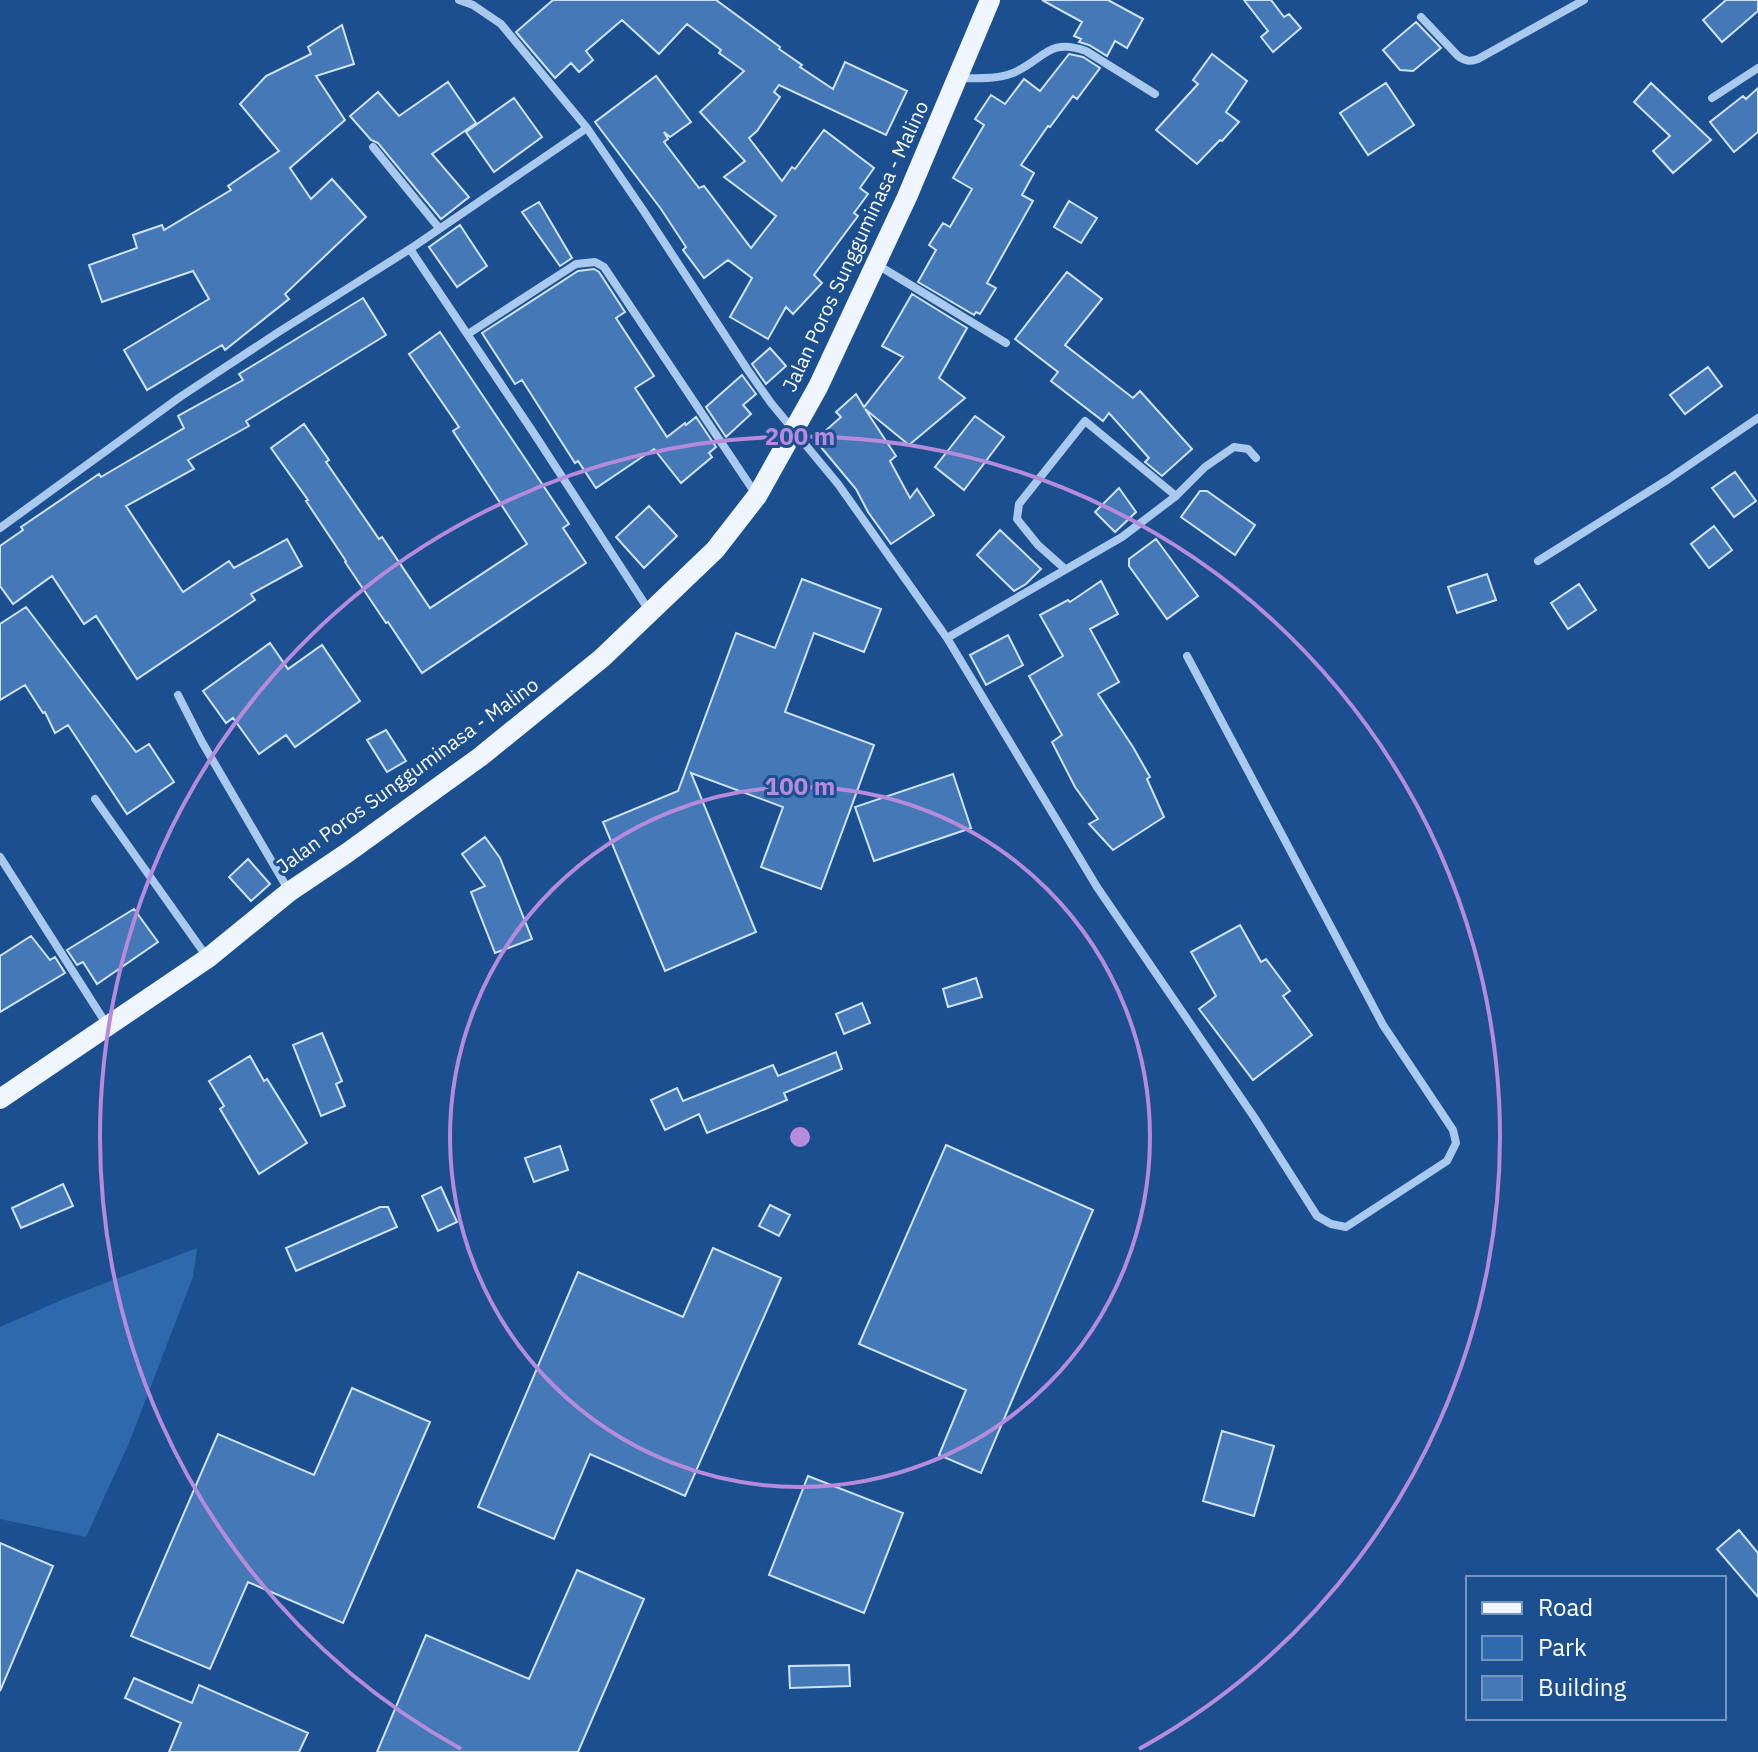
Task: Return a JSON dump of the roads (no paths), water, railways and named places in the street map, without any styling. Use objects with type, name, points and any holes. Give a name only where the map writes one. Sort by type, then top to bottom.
[{"type":"main road","name":"Jalan Poros Sungguminasa - Malino","points":[[0,1099],[208,958],[289,892],[480,757],[602,658],[715,550],[757,496],[818,387],[907,197],[990,0]]},
{"type":"street","points":[[459,0],[476,2],[513,36],[587,128],[747,369],[838,484],[947,638],[1097,887],[1238,1092],[1317,1216],[1331,1224],[1346,1227],[1447,1161],[1456,1143],[1453,1130],[1383,1025],[1187,656]]},
{"type":"street","points":[[1421,17],[1458,56],[1470,61],[1584,0]]},
{"type":"street","points":[[956,78],[997,78],[1015,72],[1050,50],[1062,46],[1075,47],[1155,94]]},
{"type":"street","points":[[1712,98],[1758,68]]},
{"type":"street","points":[[0,528],[180,397],[410,249],[587,128]]},
{"type":"street","points":[[373,147],[439,228]]},
{"type":"street","points":[[410,249],[651,613]]},
{"type":"street","points":[[468,334],[576,264],[595,262],[604,267],[757,496]]},
{"type":"street","points":[[875,263],[1006,343]]},
{"type":"street","points":[[1538,561],[1758,418]]},
{"type":"street","points":[[1065,569],[1038,545],[1017,519],[1019,504],[1085,421],[1176,496]]},
{"type":"street","points":[[947,638],[1122,537],[1176,496],[1205,467],[1234,447],[1248,449],[1256,458]]},
{"type":"street","points":[[178,695],[289,892]]},
{"type":"street","points":[[95,799],[208,958]]},
{"type":"street","points":[[0,857],[108,1026]]}]
